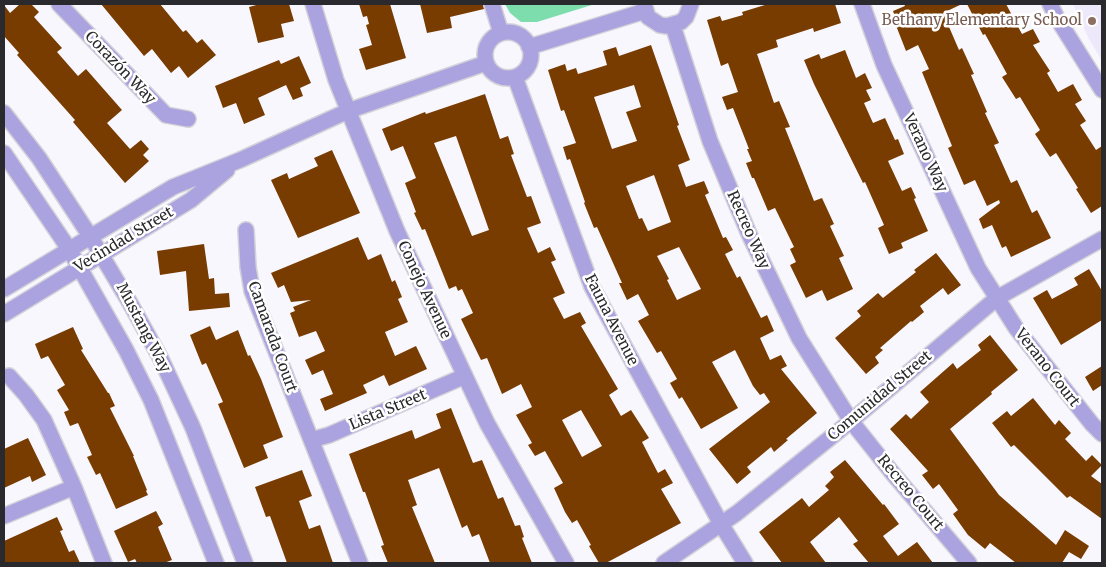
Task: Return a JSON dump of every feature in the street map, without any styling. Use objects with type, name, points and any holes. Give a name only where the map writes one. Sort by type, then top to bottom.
[{"type":"street","name":"Corazón Way","points":[[59,4],[166,115],[188,119]]},
{"type":"street","name":"Conejo Avenue","points":[[313,4],[336,80],[397,231],[487,423],[562,561]]},
{"type":"street","points":[[492,4],[501,33]]},
{"type":"street","points":[[529,47],[644,7],[648,17],[660,25],[673,26],[686,17],[691,4]]},
{"type":"street","name":"Verano Way","points":[[862,4],[888,74],[978,268],[997,298]]},
{"type":"street","points":[[1050,4],[1102,90]]},
{"type":"street","name":"Recreo Way","points":[[673,26],[710,141],[749,234],[799,338],[851,421]]},
{"type":"street","points":[[501,33],[515,33],[521,36],[529,47],[531,54],[527,68],[515,77],[502,77],[495,74],[486,63],[485,56],[489,41],[501,33]]},
{"type":"street","name":"Vecindad Street","points":[[4,289],[173,187],[240,160],[348,111],[486,63]]},
{"type":"street","name":"Fauna Avenue","points":[[515,77],[592,287],[721,524],[745,563]]},
{"type":"street","name":"Mustang Way","points":[[4,113],[40,158],[90,236],[161,360],[192,428],[245,563]]},
{"type":"street","name":"Mustang Way","points":[[4,153],[69,249],[151,400],[216,563]]},
{"type":"street","name":"Vecindad Street","points":[[4,314],[191,200],[240,160]]},
{"type":"street","name":"Camarada Court","points":[[246,230],[248,267],[252,291],[360,563]]},
{"type":"street","name":"Comunidad Street","points":[[664,563],[721,524],[851,421],[997,298],[1102,239]]},
{"type":"street","name":"Verano Court","points":[[997,298],[1016,328],[1102,434]]},
{"type":"street","points":[[9,376],[26,394],[44,420],[74,487],[104,563]]},
{"type":"street","name":"Lista Street","points":[[311,440],[329,435],[465,376]]},
{"type":"street","name":"Recreo Court","points":[[851,421],[969,563]]},
{"type":"street","points":[[4,516],[74,487]]},
{"type":"shaded area","name":"Bethany Elementary School","points":[[1073,4],[1102,4],[1102,61],[1089,39]]},
{"type":"green space","points":[[505,4],[595,4],[537,22],[521,22],[510,13]]},
{"type":"building","points":[[20,4],[31,4],[39,12],[34,17],[62,48],[57,52],[78,76],[86,69],[122,110],[107,123],[130,149],[141,140],[149,149],[143,155],[149,161],[125,183],[73,122],[75,120],[17,55],[19,53],[4,36],[4,5],[10,13]]},
{"type":"building","points":[[101,4],[160,4],[183,32],[186,30],[197,43],[202,39],[216,55],[188,78],[179,66],[171,73],[152,49],[144,56]]},
{"type":"building","points":[[260,4],[289,4],[294,21],[281,24],[284,37],[258,43],[249,7]]},
{"type":"building","points":[[359,4],[390,4],[406,58],[366,70],[359,49],[372,45],[366,25],[369,24],[367,16],[363,17]]},
{"type":"building","points":[[420,4],[483,4],[484,9],[450,17],[452,28],[427,33]]},
{"type":"building","points":[[768,4],[835,4],[841,23],[814,32],[813,28],[776,40],[778,47],[757,54],[774,103],[779,101],[790,127],[785,128],[814,201],[822,198],[834,224],[830,226],[844,256],[839,258],[853,289],[827,301],[822,290],[806,298],[790,265],[796,262],[790,249],[794,247],[775,208],[768,211],[754,178],[752,178],[746,163],[752,161],[747,149],[749,149],[733,108],[727,110],[722,97],[738,92],[728,63],[721,66],[707,20],[720,16],[722,21],[743,15],[742,12]]},
{"type":"building","points":[[904,4],[962,4],[943,13],[959,50],[962,48],[974,74],[971,75],[987,112],[985,113],[999,143],[994,145],[1011,183],[1017,180],[1032,213],[1037,210],[1051,238],[1011,257],[1006,246],[1002,248],[992,225],[983,229],[979,219],[1000,203],[999,200],[987,206],[975,180],[964,185],[948,148],[952,146],[922,72],[929,69],[918,45],[906,51],[895,23],[897,22],[893,11],[905,6]]},
{"type":"building","points":[[967,4],[1006,4],[1022,34],[1033,29],[1040,42],[1033,45],[1050,71],[1047,73],[1058,92],[1073,84],[1082,100],[1075,104],[1086,121],[1080,125],[1096,150],[1102,146],[1102,206],[1091,213],[1056,153],[1050,157],[1035,134],[1040,130],[1020,97],[1016,99],[1002,77],[1007,74]]},
{"type":"building","points":[[651,45],[690,160],[678,165],[686,187],[704,181],[709,193],[705,195],[723,238],[726,237],[733,250],[725,254],[737,278],[740,276],[761,318],[767,315],[774,331],[760,338],[770,360],[781,355],[787,366],[781,369],[817,413],[786,439],[788,440],[774,452],[771,447],[747,467],[751,472],[737,484],[709,449],[770,402],[764,393],[760,395],[753,386],[735,350],[712,362],[738,408],[701,429],[682,397],[679,399],[670,383],[677,379],[661,351],[657,353],[638,321],[649,315],[638,294],[627,300],[619,283],[622,283],[597,227],[594,228],[570,159],[567,160],[563,147],[576,143],[564,110],[561,111],[548,70],[565,64],[567,71],[576,68],[578,74],[607,65],[603,51],[616,47],[619,56]],"holes":[[[634,85],[641,107],[626,112],[637,141],[612,149],[594,97]],[[654,175],[671,222],[648,231],[642,218],[639,219],[626,186]],[[679,247],[701,289],[677,300],[657,256]]]},
{"type":"building","points":[[845,50],[856,78],[865,73],[872,88],[866,90],[871,100],[864,103],[873,123],[885,118],[895,140],[898,139],[904,154],[888,161],[902,191],[911,187],[916,198],[914,199],[928,231],[901,243],[903,248],[889,254],[878,228],[884,225],[865,182],[863,183],[804,60],[819,54],[821,59]]},
{"type":"building","points":[[299,56],[311,83],[300,88],[303,96],[293,100],[286,85],[258,98],[265,115],[244,124],[236,103],[223,108],[215,86],[279,60],[281,64]]},
{"type":"building","points":[[485,94],[500,139],[508,136],[514,154],[511,155],[527,197],[531,196],[541,223],[527,228],[538,253],[550,247],[556,260],[551,262],[565,293],[553,298],[564,319],[580,312],[586,323],[581,326],[618,389],[609,395],[621,416],[631,410],[649,438],[642,442],[658,473],[665,469],[673,483],[661,489],[681,523],[606,563],[599,563],[577,520],[572,523],[565,512],[554,488],[563,483],[545,451],[535,456],[528,445],[532,443],[516,415],[532,407],[521,384],[502,394],[487,358],[481,360],[461,319],[473,313],[462,289],[458,291],[456,286],[449,289],[425,229],[422,230],[414,213],[416,212],[405,183],[416,178],[403,146],[391,151],[382,129],[425,112],[426,114]],"holes":[[[456,136],[489,230],[472,236],[434,143]],[[581,410],[602,446],[582,457],[562,420]]]},
{"type":"building","points":[[332,150],[360,213],[298,238],[271,180],[287,173],[289,179],[318,166],[314,158]]},
{"type":"building","points":[[358,237],[368,260],[381,254],[392,282],[395,280],[402,297],[398,299],[408,322],[385,332],[395,356],[416,346],[427,369],[389,386],[384,375],[363,385],[367,393],[325,411],[320,399],[333,394],[323,370],[312,375],[305,360],[325,351],[316,331],[299,337],[290,313],[295,311],[293,307],[311,300],[291,302],[284,285],[278,288],[271,273]]},
{"type":"building","points":[[204,244],[209,279],[214,278],[215,294],[229,293],[230,307],[189,311],[186,271],[160,275],[157,251]]},
{"type":"building","points":[[936,253],[961,285],[948,295],[943,288],[920,306],[924,312],[880,348],[883,350],[875,357],[879,363],[866,374],[835,338],[861,316],[857,311],[878,293],[883,298],[916,272],[914,270]]},
{"type":"building","points":[[1089,269],[1102,291],[1102,320],[1061,345],[1033,298],[1047,290],[1052,299],[1078,285],[1074,278]]},
{"type":"building","points":[[210,326],[216,340],[238,330],[248,356],[250,355],[261,379],[283,437],[263,445],[268,458],[244,468],[218,404],[223,402],[206,363],[202,365],[190,335]]},
{"type":"building","points":[[73,327],[83,349],[81,350],[109,393],[115,406],[110,408],[134,456],[147,490],[148,495],[116,509],[100,473],[96,475],[87,457],[92,455],[78,423],[70,426],[64,412],[69,410],[57,390],[65,385],[48,356],[41,359],[35,344]]},
{"type":"building","points":[[990,335],[1018,370],[950,429],[999,495],[1056,545],[1065,530],[1089,546],[1081,559],[1069,552],[1062,563],[1016,563],[990,543],[985,549],[968,535],[953,514],[958,510],[939,484],[933,489],[922,475],[928,471],[890,429],[906,414],[911,419],[929,402],[920,392],[953,363],[957,369],[981,350],[978,345]]},
{"type":"building","points":[[1102,366],[1102,385],[1093,391],[1085,377]]},
{"type":"building","points":[[1033,398],[1055,425],[1059,420],[1071,433],[1065,439],[1086,461],[1092,455],[1102,465],[1091,476],[1102,484],[1102,519],[1070,496],[1067,498],[1014,445],[1011,447],[992,423],[1007,411],[1011,416]]},
{"type":"building","points":[[451,408],[473,463],[482,460],[498,499],[503,497],[515,526],[520,525],[524,537],[522,538],[532,563],[490,563],[479,534],[472,537],[467,525],[462,528],[439,468],[408,480],[417,505],[412,507],[435,563],[388,563],[381,546],[384,545],[349,454],[412,430],[415,439],[441,428],[436,414]]},
{"type":"building","points":[[28,438],[46,475],[32,482],[30,476],[4,488],[4,449]]},
{"type":"building","points":[[845,460],[899,524],[883,536],[898,556],[917,542],[933,563],[869,563],[853,544],[858,541],[839,517],[810,542],[826,563],[782,563],[759,532],[802,498],[809,507],[829,490],[825,486],[834,477],[830,472]]},
{"type":"building","points":[[302,470],[312,496],[299,501],[309,529],[320,525],[333,563],[287,563],[270,516],[266,517],[255,487]]},
{"type":"building","points":[[156,511],[163,524],[158,527],[172,560],[164,563],[137,563],[135,559],[128,562],[114,531]]},
{"type":"building","points":[[57,517],[63,530],[60,531],[69,552],[74,550],[80,563],[4,563],[4,541]]},
{"type":"place","name":"Bethany Elementary School","points":[[1092,21]]}]
